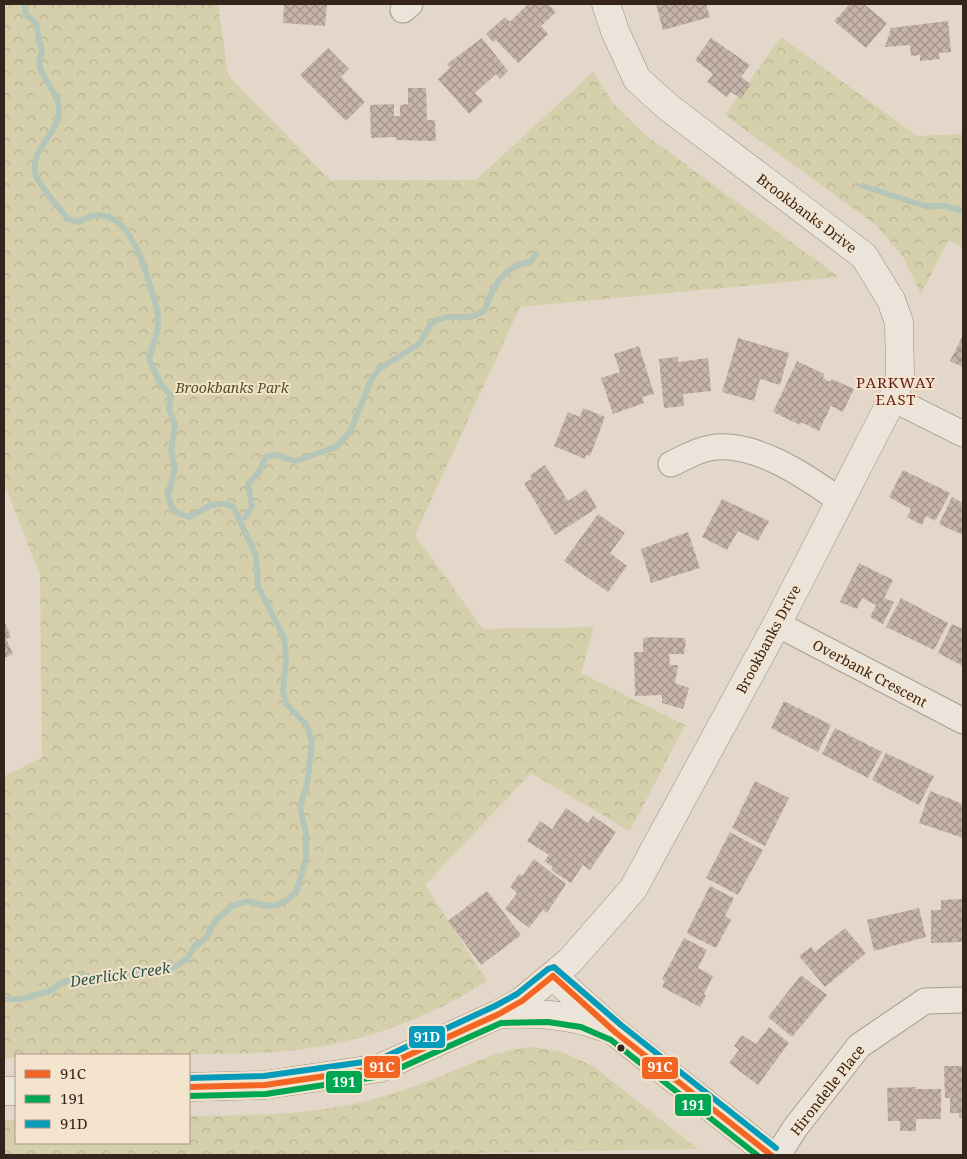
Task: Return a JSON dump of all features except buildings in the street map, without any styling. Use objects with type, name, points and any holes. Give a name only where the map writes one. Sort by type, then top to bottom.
[{"type":"street","name":"Brookbanks Drive","points":[[190,1088],[265,1084],[380,1068],[499,1014],[522,1001],[570,961],[633,889],[778,624],[839,500],[893,399],[900,374],[899,322],[891,300],[864,256],[668,107],[636,79],[615,31],[606,4]]},
{"type":"street","points":[[893,399],[963,434]]},
{"type":"street","points":[[672,464],[710,448],[737,447],[760,454],[814,482],[839,500]]},
{"type":"street","name":"Overbank Crescent","points":[[778,624],[963,721]]},
{"type":"street","points":[[553,976],[615,1032],[771,1155]]},
{"type":"street","name":"Hirondelle Place","points":[[778,1155],[796,1128],[859,1046],[925,1000],[963,1000]]},
{"type":"street","points":[[499,1014],[549,1013],[570,1016],[615,1032]]},
{"type":"green space","name":"Brookbanks Park","points":[[4,4],[218,4],[228,75],[330,180],[476,180],[593,72],[613,103],[643,133],[839,277],[520,307],[415,535],[483,629],[594,627],[581,673],[685,725],[630,831],[531,773],[425,885],[487,981],[470,992],[415,1019],[357,1038],[287,1051],[236,1054],[15,1054],[15,1058],[4,1058],[4,776],[42,758],[40,575],[4,483]]},
{"type":"green space","points":[[781,37],[917,136],[963,134],[963,248],[948,241],[921,294],[903,257],[876,225],[725,115]]},
{"type":"green space","points":[[532,1047],[562,1052],[593,1066],[698,1149],[477,1153],[473,1155],[4,1155],[4,1120],[15,1120],[15,1144],[190,1144],[190,1116],[285,1113],[333,1108],[381,1097],[413,1087],[492,1055]]},
{"type":"waterway","name":"Deerlick Creek","points":[[4,999],[21,999],[50,991],[61,983],[83,976],[103,978],[126,972],[156,973],[170,970],[187,959],[195,946],[206,938],[215,921],[232,906],[248,901],[267,906],[277,905],[286,901],[296,892],[306,860],[306,833],[300,807],[307,785],[312,741],[306,724],[286,704],[283,691],[286,658],[284,638],[258,586],[256,556],[233,506],[215,504],[190,517],[177,513],[171,505],[168,495],[175,468],[171,451],[175,425],[169,409],[171,396],[160,383],[149,359],[157,331],[158,314],[136,246],[128,233],[107,216],[93,216],[78,222],[68,219],[36,176],[36,158],[39,150],[54,128],[59,106],[40,67],[42,50],[37,26],[26,15],[24,4]]},
{"type":"waterway","points":[[863,186],[925,206],[945,206],[963,211]]},
{"type":"waterway","points":[[239,520],[245,517],[252,506],[248,484],[259,472],[266,457],[276,455],[295,461],[336,447],[350,432],[371,380],[379,369],[419,344],[431,324],[437,320],[447,317],[471,317],[484,311],[491,294],[501,278],[514,267],[531,262],[536,254]]},
{"type":"transit line","name":"91D","points":[[190,1078],[264,1076],[378,1060],[495,1006],[517,994],[548,969],[554,967],[621,1025],[776,1148]]},
{"type":"transit line","name":"91C","points":[[553,976],[615,1032],[771,1155]]},
{"type":"transit line","name":"91C","points":[[190,1087],[265,1085],[380,1068],[499,1014],[522,1001],[553,976]]},
{"type":"transit line","name":"191","points":[[190,1096],[266,1094],[382,1076],[501,1023],[548,1022],[581,1027],[611,1040],[757,1155]]},
{"type":"district","name":"PARKWAY EAST","points":[[896,390]]}]
